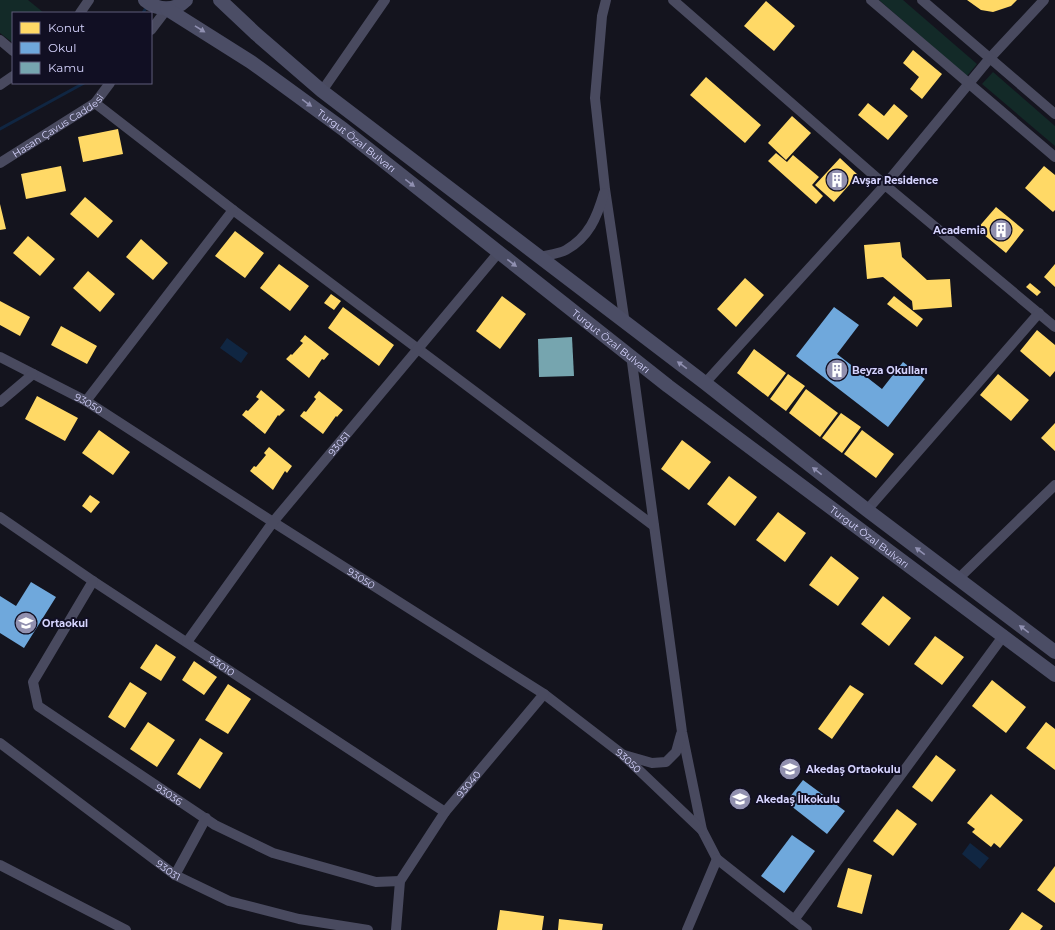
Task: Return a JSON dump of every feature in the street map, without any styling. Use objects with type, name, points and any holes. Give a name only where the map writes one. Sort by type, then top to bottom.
[{"type":"main road","name":"Turgut Özal Bulvarı","points":[[145,0],[159,8],[167,9],[251,62],[336,125],[631,355],[668,386],[1004,636],[1055,676]]},
{"type":"main road","points":[[167,9],[176,7],[186,0]]},
{"type":"main road","name":"Turgut Özal Bulvarı","points":[[220,0],[255,34],[322,92],[626,324],[705,382],[867,510],[1055,652]]},
{"type":"street","points":[[81,12],[89,0]]},
{"type":"street","points":[[322,92],[385,0]]},
{"type":"street","points":[[606,0],[602,16],[595,98],[605,189],[626,324]]},
{"type":"street","points":[[673,0],[884,185],[1055,326]]},
{"type":"street","points":[[871,0],[1055,157]]},
{"type":"street","points":[[922,0],[1055,114]]},
{"type":"street","points":[[705,382],[884,185],[990,58],[1044,0]]},
{"type":"street","points":[[152,29],[167,9]]},
{"type":"street","points":[[0,40],[12,50]]},
{"type":"street","points":[[0,85],[12,77]]},
{"type":"street","name":"Hasan Çavus Caddesi","points":[[0,163],[95,103],[109,84]]},
{"type":"street","points":[[95,103],[417,349],[654,526]]},
{"type":"street","points":[[539,257],[566,250],[583,236],[597,217],[605,189]]},
{"type":"street","points":[[86,401],[234,210]]},
{"type":"street","name":"93051","points":[[187,642],[273,522],[499,252]]},
{"type":"street","points":[[867,510],[1039,313]]},
{"type":"street","points":[[631,355],[682,732],[702,830],[717,859],[807,930]]},
{"type":"street","name":"93050","points":[[0,357],[86,401],[544,694],[622,754],[702,830]]},
{"type":"street","points":[[0,402],[33,374]]},
{"type":"street","points":[[958,579],[1055,485]]},
{"type":"street","name":"93010","points":[[0,517],[93,581],[445,812]]},
{"type":"street","name":"93036","points":[[93,581],[33,682],[38,706],[206,818],[273,853],[376,882],[400,881]]},
{"type":"street","points":[[794,920],[1004,636]]},
{"type":"street","name":"93040","points":[[400,881],[445,812],[544,694]]},
{"type":"street","points":[[622,754],[652,763],[666,762],[676,752],[682,732]]},
{"type":"street","name":"93031","points":[[0,743],[175,875],[229,901],[299,919],[368,930]]},
{"type":"street","points":[[175,875],[206,818]]},
{"type":"street","points":[[687,930],[717,859]]},
{"type":"street","points":[[0,864],[126,930]]},
{"type":"street","points":[[396,930],[400,881]]},
{"type":"green space","points":[[0,0],[28,0],[43,12],[12,12],[12,42],[0,33]]},
{"type":"green space","points":[[879,0],[903,0],[977,64],[967,76]]},
{"type":"green space","points":[[993,72],[1055,126],[1055,146],[982,84]]},
{"type":"water","points":[[227,338],[248,353],[241,363],[220,348]]},
{"type":"water","points":[[970,843],[989,858],[980,869],[962,854]]},
{"type":"building: Konut","points":[[967,0],[1017,0],[1011,6],[993,12],[981,10]]},
{"type":"building: Konut","points":[[766,1],[795,26],[774,51],[744,26]]},
{"type":"building: Konut","points":[[913,50],[942,74],[922,99],[910,89],[919,77],[903,63]]},
{"type":"building: Konut","points":[[706,77],[761,125],[745,143],[690,95]]},
{"type":"building: Konut","points":[[868,103],[884,116],[894,104],[908,116],[888,140],[858,115]]},
{"type":"building: Konut","points":[[792,116],[811,133],[786,160],[768,143]]},
{"type":"building: Konut","points":[[118,129],[123,154],[83,162],[78,137]]},
{"type":"building: Konut","points":[[776,153],[787,162],[793,155],[819,177],[812,185],[823,196],[816,204],[768,161]]},
{"type":"building: Konut","name":"Avşar Residence","points":[[840,158],[858,175],[834,202],[815,185]]},
{"type":"building: Konut","points":[[61,166],[66,191],[26,199],[21,174]]},
{"type":"building: Konut","points":[[1044,166],[1055,175],[1055,210],[1053,212],[1025,188]]},
{"type":"building: Konut","points":[[85,197],[113,221],[98,238],[70,214]]},
{"type":"building: Konut","points":[[0,204],[6,229],[0,230]]},
{"type":"building: Konut","name":"Academia","points":[[996,207],[1024,230],[1006,253],[977,229]]},
{"type":"building: Konut","points":[[235,231],[264,253],[245,278],[215,256]]},
{"type":"building: Konut","points":[[28,236],[55,259],[40,276],[13,253]]},
{"type":"building: Konut","points":[[141,239],[168,263],[153,280],[126,257]]},
{"type":"building: Konut","points":[[900,242],[902,257],[927,280],[950,279],[952,307],[913,310],[912,301],[883,277],[867,279],[864,245]]},
{"type":"building: Konut","points":[[279,264],[309,286],[290,311],[260,288]]},
{"type":"building: Konut","points":[[1055,264],[1055,287],[1044,277]]},
{"type":"building: Konut","points":[[88,271],[115,294],[100,312],[73,288]]},
{"type":"building: Konut","points":[[745,278],[764,295],[736,327],[717,309]]},
{"type":"building: Konut","points":[[1030,283],[1041,292],[1037,296],[1026,287]]},
{"type":"building: Konut","points":[[331,294],[341,301],[334,310],[324,303]]},
{"type":"building: Konut","points":[[502,296],[526,314],[500,349],[476,331]]},
{"type":"building: Konut","points":[[894,296],[923,319],[917,327],[887,304]]},
{"type":"building: Konut","points":[[0,301],[30,317],[20,336],[0,325]]},
{"type":"building: Konut","points":[[343,307],[394,345],[379,366],[328,328]]},
{"type":"building: Konut","points":[[61,326],[97,346],[87,364],[51,345]]},
{"type":"building: Konut","points":[[1037,330],[1055,345],[1055,371],[1050,377],[1020,351]]},
{"type":"building: Konut","points":[[305,335],[329,354],[324,360],[322,359],[309,378],[286,359],[303,343],[300,341]]},
{"type":"building: Konut","points":[[754,349],[786,373],[768,397],[737,373]]},
{"type":"building: Konut","points":[[788,374],[805,386],[786,411],[770,399]]},
{"type":"building: Konut","points":[[998,374],[1029,400],[1011,421],[980,395]]},
{"type":"building: Konut","points":[[806,389],[838,413],[820,437],[789,413]]},
{"type":"building: Konut","points":[[261,390],[285,410],[279,416],[278,415],[265,434],[242,415],[259,399],[256,397]]},
{"type":"building: Konut","points":[[319,391],[343,410],[337,417],[336,416],[323,434],[300,416],[304,411],[306,412],[316,399],[314,397]]},
{"type":"building: Konut","points":[[37,396],[78,418],[65,441],[25,419]]},
{"type":"building: Konut","points":[[841,413],[861,427],[842,453],[822,438]]},
{"type":"building: Konut","points":[[1055,423],[1055,451],[1041,438]]},
{"type":"building: Konut","points":[[99,430],[130,452],[113,475],[82,453]]},
{"type":"building: Konut","points":[[862,430],[894,454],[876,478],[844,454]]},
{"type":"building: Konut","points":[[682,440],[711,462],[689,490],[661,469]]},
{"type":"building: Konut","points":[[269,447],[292,466],[287,473],[285,471],[273,490],[250,471],[254,466],[256,467],[266,455],[264,453]]},
{"type":"building: Konut","points":[[729,476],[757,497],[735,526],[707,504]]},
{"type":"building: Konut","points":[[90,495],[100,502],[91,513],[82,506]]},
{"type":"building: Konut","points":[[778,512],[806,533],[785,562],[756,540]]},
{"type":"building: Konut","points":[[831,556],[859,578],[838,606],[809,585]]},
{"type":"building: Konut","points":[[883,596],[911,618],[889,646],[861,624]]},
{"type":"building: Konut","points":[[935,636],[964,657],[942,685],[914,664]]},
{"type":"building: Konut","points":[[156,644],[176,657],[161,681],[140,668]]},
{"type":"building: Konut","points":[[194,661],[217,677],[204,695],[182,680]]},
{"type":"building: Konut","points":[[992,680],[1026,707],[1006,733],[972,706]]},
{"type":"building: Konut","points":[[130,682],[147,693],[125,728],[108,717]]},
{"type":"building: Konut","points":[[228,684],[251,699],[228,734],[205,720]]},
{"type":"building: Konut","points":[[850,685],[864,694],[832,739],[818,729]]},
{"type":"building: Konut","points":[[148,722],[175,740],[157,767],[130,749]]},
{"type":"building: Konut","points":[[1046,722],[1055,729],[1055,770],[1026,748]]},
{"type":"building: Konut","points":[[200,738],[223,753],[200,789],[177,774]]},
{"type":"building: Konut","points":[[936,755],[956,770],[932,802],[912,787]]},
{"type":"building: Konut","points":[[991,794],[1023,820],[1000,848],[994,843],[991,847],[972,832],[975,829],[967,823]]},
{"type":"building: Konut","points":[[897,809],[917,824],[893,856],[873,841]]},
{"type":"building: Konut","points":[[1055,866],[1055,903],[1037,890]]},
{"type":"building: Konut","points":[[848,868],[872,875],[862,914],[837,907]]},
{"type":"building: Konut","points":[[500,910],[544,916],[542,930],[497,930]]},
{"type":"building: Konut","points":[[1022,912],[1043,926],[1040,930],[1009,930]]},
{"type":"building: Konut","points":[[559,919],[603,924],[602,930],[558,930]]},
{"type":"building: Okul","name":"Beyza Okulları","points":[[834,307],[859,325],[837,354],[882,389],[903,362],[925,379],[888,427],[796,356]]},
{"type":"building: Okul","points":[[31,582],[56,597],[24,648],[0,633],[0,596],[16,606]]},
{"type":"building: Okul","points":[[803,780],[845,811],[827,834],[786,802]]},
{"type":"building: Okul","points":[[792,835],[815,851],[784,893],[761,876]]},
{"type":"building: Kamu","points":[[572,337],[574,376],[539,377],[538,339]]},
{"type":"waterway","points":[[144,12],[147,6]]},
{"type":"waterway","points":[[0,129],[82,84]]},
{"type":"place","name":"Avşar Residence","points":[[837,180]]},
{"type":"place","name":"Academia","points":[[1001,230]]},
{"type":"place","name":"Beyza Okulları","points":[[837,370]]},
{"type":"place","name":"Ortaokul","points":[[26,623]]},
{"type":"place","name":"Akedaş Ortaokulu","points":[[790,769]]},
{"type":"place","name":"Akedaş İlkokulu","points":[[740,799]]}]
